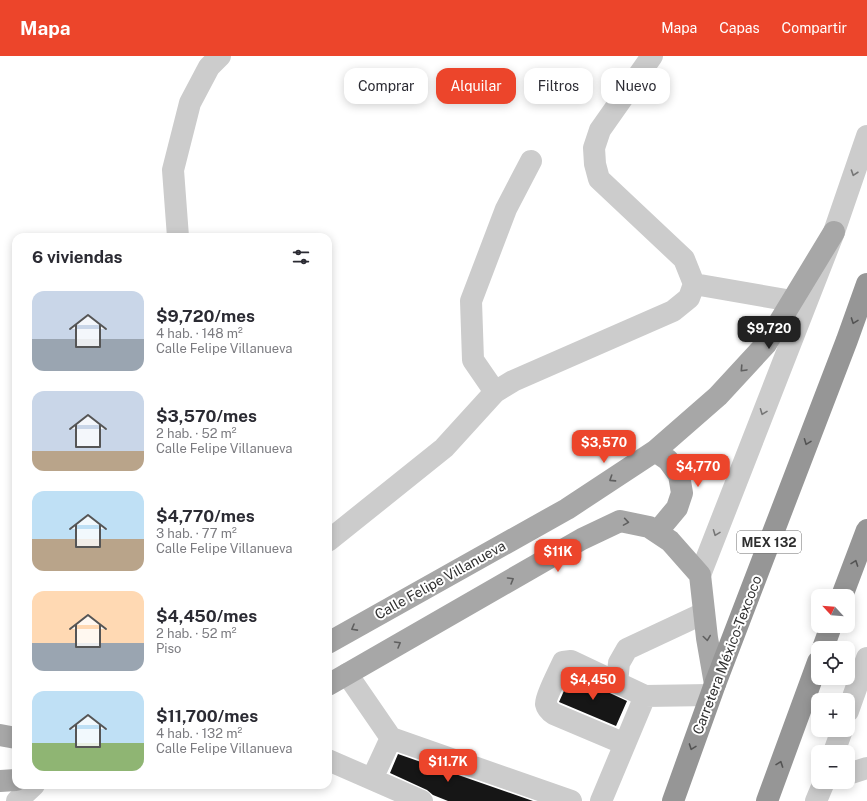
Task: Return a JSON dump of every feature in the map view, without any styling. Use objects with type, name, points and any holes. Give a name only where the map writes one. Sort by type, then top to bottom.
[{"type":"highway","name":"Carretera México-Texcoco","points":[[673,801],[712,689],[847,340],[867,284]]},
{"type":"highway","points":[[845,589],[867,530]]},
{"type":"highway","points":[[767,801],[811,681]]},
{"type":"main road","name":"Calle Felipe Villanueva","points":[[332,641],[568,509],[655,451],[718,396],[766,344],[834,232]]},
{"type":"main road","points":[[655,451],[668,460],[679,476],[682,493],[677,508],[657,532]]},
{"type":"main road","points":[[332,683],[582,539],[620,521],[649,527],[657,532],[670,541],[700,575],[712,689]]},
{"type":"main road","points":[[0,735],[12,737]]},
{"type":"main road","points":[[0,781],[12,780]]},
{"type":"street","points":[[178,233],[174,170],[190,103],[209,67],[220,56]]},
{"type":"street","points":[[332,538],[444,448],[495,392],[513,381],[673,311],[689,298],[694,284],[684,259],[599,179],[595,164],[594,148],[600,130],[652,56]]},
{"type":"street","points":[[700,575],[834,232],[867,136]]},
{"type":"street","points":[[495,392],[473,360],[471,301],[506,209],[531,161]]},
{"type":"street","points":[[694,284],[792,301]]},
{"type":"street","points":[[617,683],[619,663],[627,649],[704,613]]},
{"type":"street","points":[[855,700],[862,688],[867,658]]},
{"type":"street","points":[[625,744],[554,714],[547,708],[546,703],[563,662],[571,661],[645,696],[712,689]]},
{"type":"street","points":[[347,674],[391,738],[571,801]]},
{"type":"street","points":[[601,801],[645,696]]},
{"type":"street","points":[[372,779],[391,738]]},
{"type":"street","points":[[332,762],[422,801]]},
{"type":"street","points":[[855,772],[867,768]]},
{"type":"street","points":[[17,801],[30,789]]},
{"type":"street","points":[[816,801],[821,789]]},
{"type":"building","points":[[571,675],[627,701],[616,726],[559,702]]},
{"type":"building","points":[[398,754],[533,801],[448,801],[390,773]]}]
